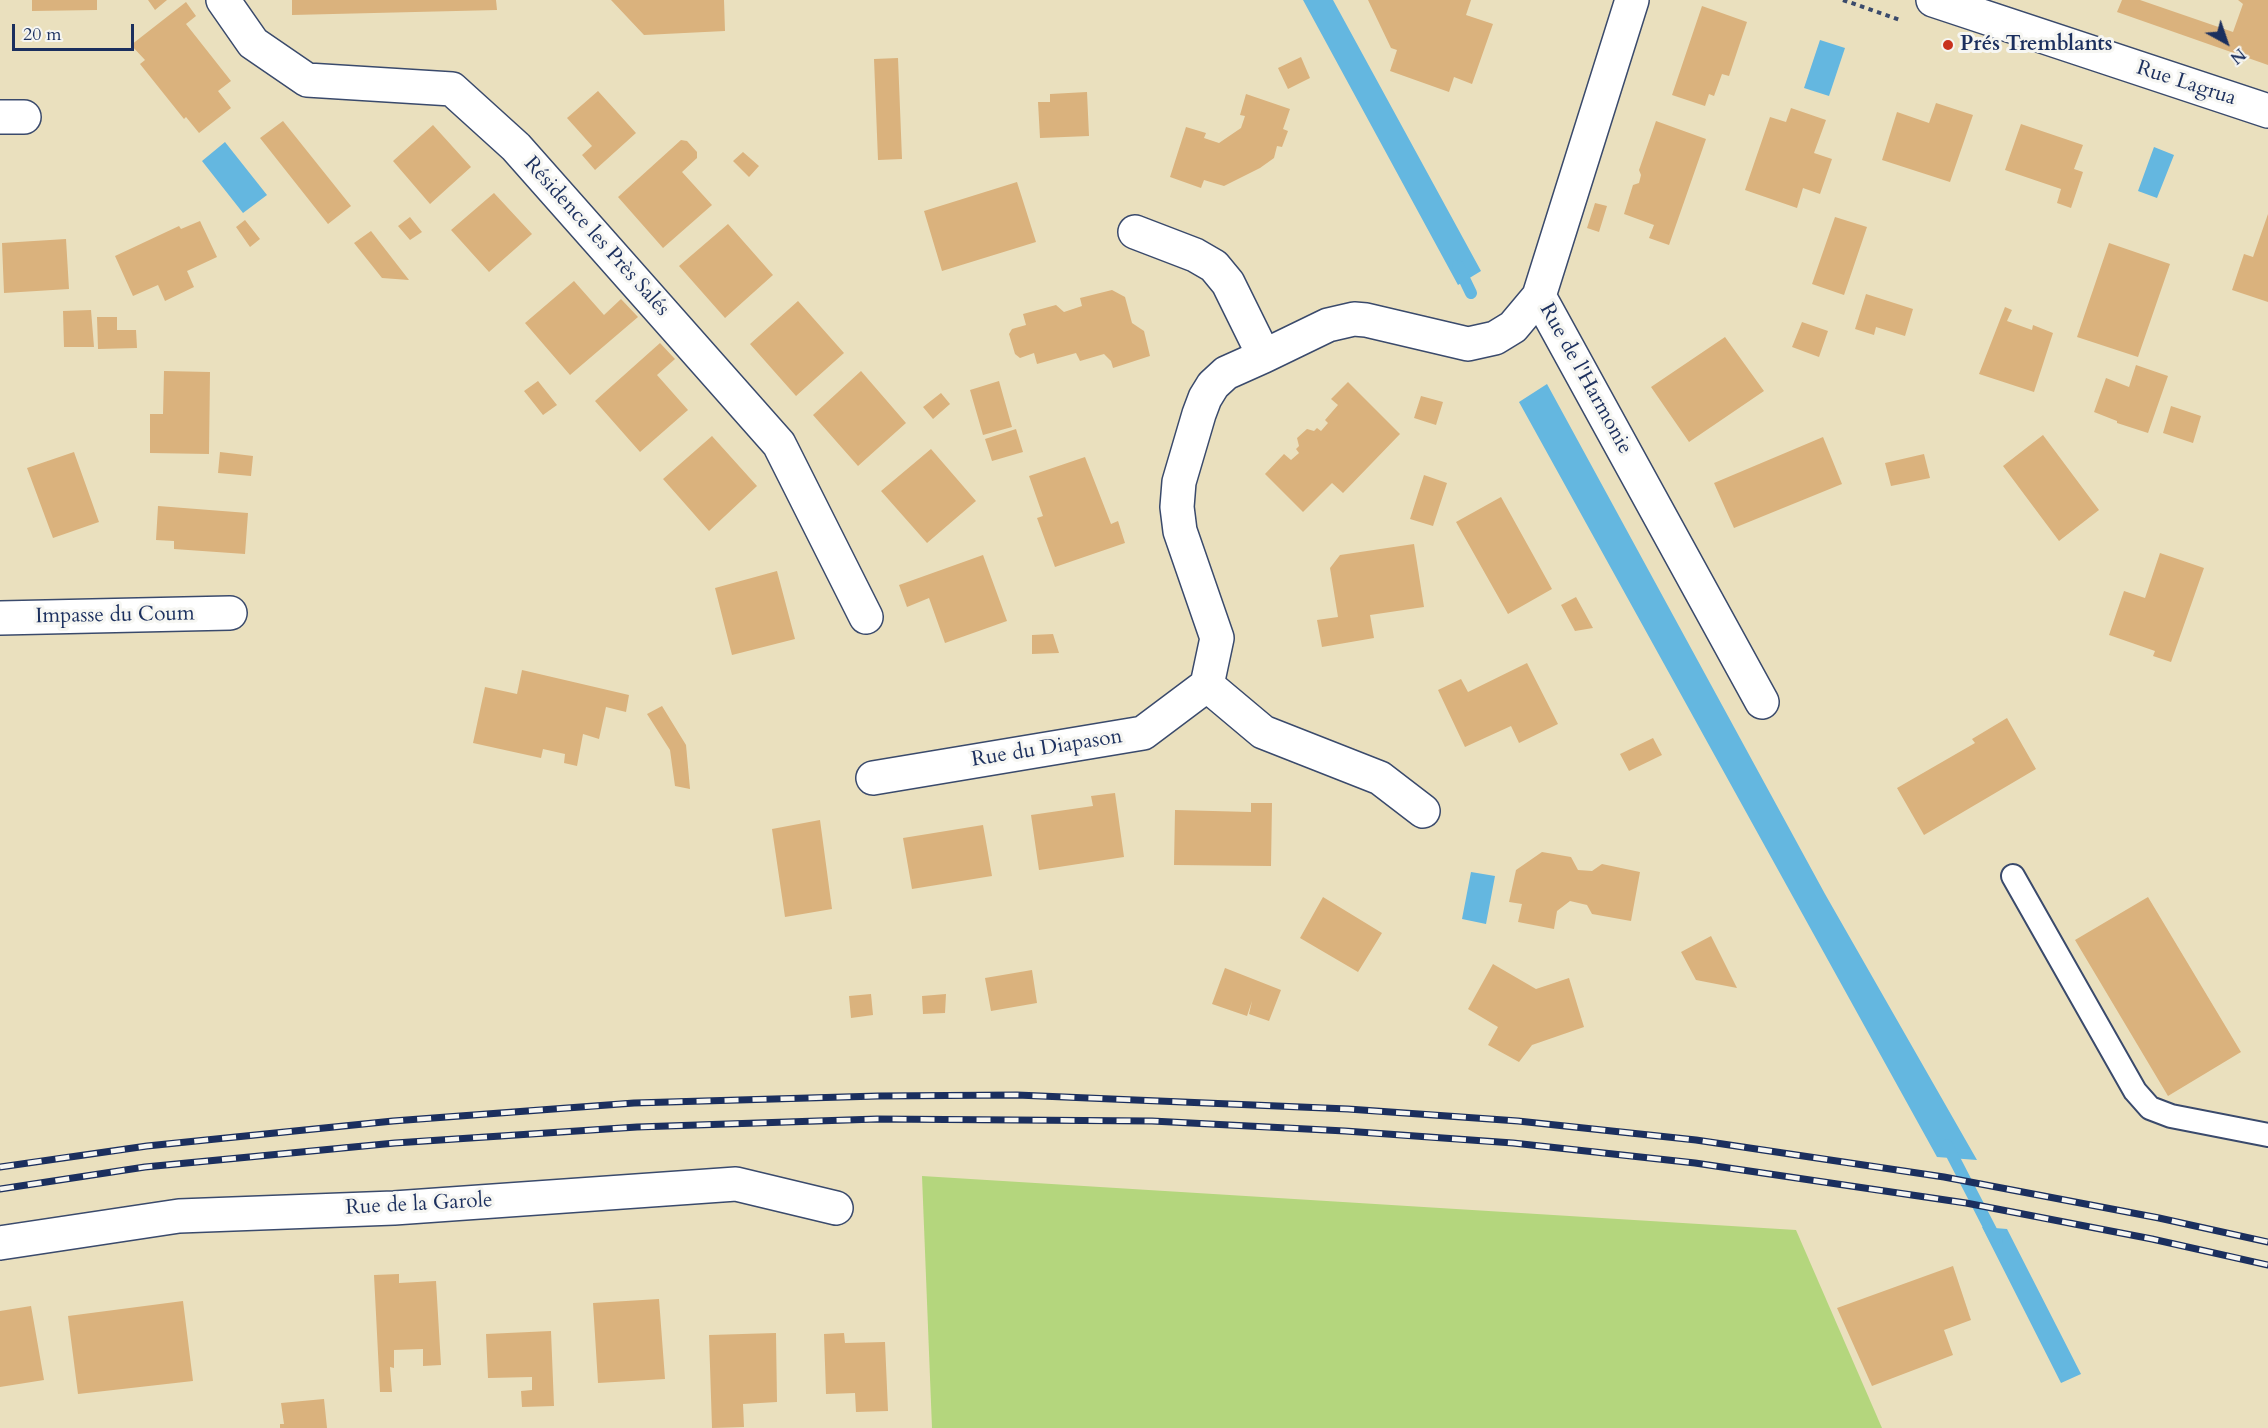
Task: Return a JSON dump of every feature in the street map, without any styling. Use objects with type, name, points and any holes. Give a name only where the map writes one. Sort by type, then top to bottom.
[{"type":"street","name":"Résidence les Près Salés","points":[[223,0],[253,43],[307,80],[452,89],[516,147],[779,444],[866,617]]},
{"type":"street","name":"Rue de l'Harmonie","points":[[1632,0],[1539,296],[1762,702]]},
{"type":"street","name":"Rue Lagrua","points":[[1933,0],[2268,111]]},
{"type":"street","points":[[1135,232],[1195,255],[1214,266],[1228,283],[1264,356]]},
{"type":"street","points":[[1423,811],[1380,778],[1263,732],[1207,685],[1217,638],[1180,531],[1177,507],[1179,482],[1205,398],[1213,385],[1226,373],[1328,325],[1354,319],[1468,344],[1495,338],[1513,327],[1539,296]]},
{"type":"street","name":"Impasse du Coum","points":[[0,618],[230,613]]},
{"type":"street","name":"Rue du Diapason","points":[[873,778],[1143,733],[1207,685]]},
{"type":"street","name":"Rue de la Garole","points":[[0,1243],[179,1216],[394,1208],[736,1184],[836,1208]]},
{"type":"lane","points":[[2013,876],[2135,1091],[2150,1108],[2171,1116],[2268,1135]]},
{"type":"green space","points":[[922,1176],[1796,1230],[1882,1428],[932,1428]]},
{"type":"water","points":[[1303,0],[1333,0],[1481,271],[1458,285]]},
{"type":"water","points":[[1820,40],[1845,48],[1829,96],[1804,88]]},
{"type":"water","points":[[225,142],[267,195],[243,213],[202,161]]},
{"type":"water","points":[[2154,147],[2174,155],[2157,198],[2138,191]]},
{"type":"water","points":[[1547,384],[1825,894],[1977,1160],[1937,1157],[1519,402]]},
{"type":"water","points":[[1471,872],[1495,876],[1486,924],[1462,919]]},
{"type":"water","points":[[1982,1227],[2007,1229],[2081,1374],[2061,1383]]},
{"type":"building","points":[[32,0],[97,0],[97,10],[32,11]]},
{"type":"building","points":[[148,0],[167,0],[155,10]]},
{"type":"building","points":[[292,0],[496,0],[497,10],[292,15]]},
{"type":"building","points":[[611,0],[724,0],[725,31],[644,35]]},
{"type":"building","points":[[1368,0],[1471,0],[1466,15],[1493,24],[1472,84],[1454,77],[1449,92],[1390,71],[1397,50],[1391,48]]},
{"type":"building","points":[[2122,0],[2140,0],[2233,32],[2243,4],[2238,0],[2268,0],[2268,65],[2117,12]]},
{"type":"building","points":[[186,2],[196,16],[186,24],[231,81],[218,91],[231,108],[199,133],[186,117],[184,119],[140,64],[145,60],[131,45]]},
{"type":"building","points":[[1702,6],[1747,22],[1729,76],[1722,74],[1714,96],[1709,94],[1705,106],[1672,95]]},
{"type":"building","points":[[1301,57],[1310,78],[1288,89],[1278,68]]},
{"type":"building","points":[[898,58],[902,159],[878,160],[874,59]]},
{"type":"building","points":[[598,91],[636,133],[595,170],[582,155],[592,146],[567,118]]},
{"type":"building","points":[[1087,92],[1089,136],[1040,138],[1038,102],[1050,102],[1050,94]]},
{"type":"building","points":[[1246,94],[1290,109],[1283,129],[1288,131],[1282,147],[1277,146],[1274,158],[1260,168],[1224,186],[1204,180],[1201,188],[1170,177],[1186,127],[1206,133],[1204,138],[1219,143],[1241,128],[1245,116],[1240,115]]},
{"type":"building","points":[[1936,103],[1973,115],[1950,182],[1882,160],[1897,112],[1929,123]]},
{"type":"building","points":[[1791,108],[1826,120],[1814,153],[1832,159],[1820,194],[1803,188],[1797,208],[1745,190],[1770,117],[1786,122]]},
{"type":"building","points":[[283,121],[351,206],[328,224],[260,138]]},
{"type":"building","points":[[1656,121],[1706,139],[1669,245],[1649,238],[1654,225],[1624,214],[1633,185],[1639,183],[1641,175],[1639,170]]},
{"type":"building","points":[[2021,124],[2083,145],[2074,169],[2083,172],[2071,208],[2057,203],[2061,189],[2005,170]]},
{"type":"building","points":[[433,125],[471,167],[430,204],[393,161]]},
{"type":"building","points":[[681,140],[687,141],[697,152],[697,158],[682,172],[712,205],[663,248],[618,197]]},
{"type":"building","points":[[743,152],[759,166],[749,177],[733,161]]},
{"type":"building","points":[[1017,182],[1036,242],[942,271],[924,211]]},
{"type":"building","points":[[494,193],[532,234],[489,272],[451,230]]},
{"type":"building","points":[[1595,203],[1607,206],[1599,232],[1587,228]]},
{"type":"building","points":[[2268,214],[2268,302],[2232,290],[2244,254],[2253,257]]},
{"type":"building","points":[[410,217],[422,232],[410,240],[398,226]]},
{"type":"building","points":[[1835,217],[1867,227],[1844,295],[1812,284]]},
{"type":"building","points":[[245,220],[260,239],[250,247],[236,227]]},
{"type":"building","points":[[200,221],[217,257],[187,271],[194,287],[165,301],[158,285],[133,296],[115,256],[179,226],[181,229]]},
{"type":"building","points":[[728,224],[773,275],[725,318],[679,266]]},
{"type":"building","points":[[371,231],[409,280],[382,278],[354,243]]},
{"type":"building","points":[[66,239],[69,289],[4,293],[2,243]]},
{"type":"building","points":[[2109,243],[2170,264],[2138,357],[2077,337]]},
{"type":"building","points":[[574,281],[604,315],[621,299],[638,317],[570,375],[525,323]]},
{"type":"building","points":[[1112,290],[1125,297],[1132,323],[1144,331],[1150,356],[1113,368],[1111,361],[1104,354],[1080,361],[1076,353],[1037,364],[1034,353],[1020,358],[1015,354],[1009,334],[1012,329],[1026,325],[1023,314],[1056,305],[1064,312],[1082,306],[1080,298]]},
{"type":"building","points":[[1866,294],[1913,309],[1905,336],[1876,327],[1874,335],[1855,329]]},
{"type":"building","points":[[798,301],[844,353],[796,396],[750,344]]},
{"type":"building","points":[[2005,307],[2012,310],[2007,321],[2032,330],[2033,325],[2053,333],[2034,392],[1979,374]]},
{"type":"building","points":[[91,310],[94,347],[64,347],[63,311]]},
{"type":"building","points":[[97,317],[117,317],[117,330],[136,330],[137,348],[98,349]]},
{"type":"building","points":[[1802,322],[1828,331],[1819,357],[1792,347]]},
{"type":"building","points":[[1725,337],[1764,391],[1689,442],[1651,387]]},
{"type":"building","points":[[660,343],[675,359],[657,375],[688,410],[640,452],[595,401]]},
{"type":"building","points":[[2136,365],[2168,376],[2148,433],[2117,423],[2117,421],[2094,412],[2106,378],[2129,387]]},
{"type":"building","points":[[164,371],[210,372],[209,454],[150,453],[150,414],[163,414]]},
{"type":"building","points":[[861,371],[906,423],[858,466],[813,415]]},
{"type":"building","points":[[538,381],[557,405],[543,415],[524,391]]},
{"type":"building","points":[[999,381],[1012,427],[983,435],[970,390]]},
{"type":"building","points":[[1348,382],[1400,434],[1343,493],[1332,483],[1303,512],[1265,474],[1284,454],[1291,460],[1299,453],[1296,449],[1299,446],[1297,438],[1307,429],[1314,431],[1317,428],[1321,431],[1328,423],[1325,420],[1338,405],[1331,399]]},
{"type":"building","points":[[941,393],[950,404],[933,419],[923,407]]},
{"type":"building","points":[[1421,396],[1443,402],[1436,425],[1414,418]]},
{"type":"building","points":[[2171,406],[2201,416],[2193,443],[2163,433]]},
{"type":"building","points":[[1016,429],[1023,452],[992,461],[985,439]]},
{"type":"building","points":[[2043,435],[2099,510],[2059,541],[2003,466]]},
{"type":"building","points":[[712,436],[757,486],[709,531],[663,479]]},
{"type":"building","points":[[1823,437],[1842,484],[1734,528],[1714,483]]},
{"type":"building","points":[[931,449],[976,501],[927,543],[881,491]]},
{"type":"building","points":[[74,452],[99,522],[53,538],[27,468]]},
{"type":"building","points":[[220,452],[253,456],[251,476],[218,473]]},
{"type":"building","points":[[1924,454],[1930,478],[1891,486],[1885,463]]},
{"type":"building","points":[[1085,457],[1111,524],[1118,521],[1125,543],[1055,567],[1037,518],[1043,516],[1029,476]]},
{"type":"building","points":[[1424,475],[1447,483],[1433,526],[1410,519]]},
{"type":"building","points":[[1501,497],[1552,589],[1508,614],[1456,522]]},
{"type":"building","points":[[158,506],[248,513],[245,554],[174,549],[174,541],[156,540]]},
{"type":"building","points":[[1414,544],[1424,607],[1370,615],[1374,638],[1322,647],[1317,620],[1338,617],[1330,568],[1340,555]]},
{"type":"building","points":[[2160,553],[2204,568],[2171,662],[2153,656],[2155,651],[2109,635],[2124,591],[2145,598]]},
{"type":"building","points":[[983,555],[1007,621],[945,643],[929,598],[907,607],[899,585]]},
{"type":"building","points":[[777,571],[795,639],[732,655],[715,588]]},
{"type":"building","points":[[1576,597],[1593,628],[1575,631],[1561,605]]},
{"type":"building","points":[[1053,634],[1059,653],[1032,654],[1032,635]]},
{"type":"building","points":[[1527,663],[1558,724],[1519,743],[1511,726],[1465,747],[1438,690],[1461,679],[1468,692]]},
{"type":"building","points":[[522,670],[629,695],[626,712],[606,707],[599,739],[583,734],[577,766],[564,763],[565,754],[543,749],[541,758],[473,743],[485,687],[517,694]]},
{"type":"building","points":[[662,706],[686,745],[690,789],[675,786],[670,750],[647,714]]},
{"type":"building","points":[[2007,718],[2036,769],[1924,835],[1897,788],[1975,743],[1972,739]]},
{"type":"building","points":[[1653,738],[1662,755],[1629,771],[1620,754]]},
{"type":"building","points":[[1115,793],[1124,857],[1039,870],[1031,815],[1093,806],[1091,796]]},
{"type":"building","points":[[1251,803],[1272,803],[1271,866],[1174,865],[1175,810],[1251,812]]},
{"type":"building","points":[[820,820],[832,909],[785,917],[772,829]]},
{"type":"building","points":[[983,825],[992,876],[912,889],[903,838]]},
{"type":"building","points":[[1542,852],[1571,857],[1578,870],[1592,871],[1602,864],[1640,872],[1631,921],[1592,914],[1587,905],[1570,901],[1557,911],[1554,929],[1518,922],[1522,904],[1509,902],[1516,870]]},
{"type":"building","points":[[1323,897],[1382,933],[1358,972],[1300,938]]},
{"type":"building","points":[[2148,897],[2241,1052],[2168,1096],[2075,940]]},
{"type":"building","points":[[1711,936],[1737,988],[1696,980],[1681,952]]},
{"type":"building","points":[[1493,964],[1536,989],[1569,978],[1584,1027],[1532,1045],[1519,1062],[1488,1045],[1498,1027],[1468,1009]]},
{"type":"building","points":[[1225,968],[1281,990],[1269,1021],[1249,1014],[1252,1001],[1247,1016],[1212,1004]]},
{"type":"building","points":[[1032,970],[1037,1003],[991,1011],[985,978]]},
{"type":"building","points":[[871,994],[873,1015],[851,1018],[849,996]]},
{"type":"building","points":[[946,994],[945,1013],[923,1014],[922,996]]},
{"type":"building","points":[[1953,1266],[1971,1320],[1944,1330],[1953,1355],[1872,1386],[1837,1308]]},
{"type":"building","points":[[399,1274],[399,1283],[436,1281],[441,1365],[423,1366],[423,1349],[394,1350],[394,1368],[390,1367],[392,1392],[380,1392],[374,1275]]},
{"type":"building","points":[[659,1299],[665,1379],[598,1383],[593,1303]]},
{"type":"building","points":[[183,1301],[193,1381],[78,1394],[68,1316]]},
{"type":"building","points":[[31,1306],[44,1380],[0,1387],[0,1311]]},
{"type":"building","points":[[551,1331],[554,1406],[522,1407],[521,1391],[532,1390],[532,1377],[488,1378],[486,1334]]},
{"type":"building","points":[[776,1333],[777,1402],[743,1404],[744,1427],[712,1428],[709,1335]]},
{"type":"building","points":[[844,1333],[845,1343],[885,1342],[888,1411],[856,1412],[855,1393],[826,1394],[824,1334]]},
{"type":"building","points":[[324,1399],[327,1428],[280,1428],[280,1424],[284,1424],[281,1403]]},
{"type":"waterway","points":[[1458,266],[1471,293]]},
{"type":"waterway","points":[[1947,1145],[1997,1242]]},
{"type":"railway","points":[[0,1167],[147,1146],[393,1121],[634,1103],[878,1096],[1017,1095],[1348,1109],[1518,1121],[1696,1140],[1944,1177],[2159,1218],[2268,1242]]},
{"type":"railway","points":[[0,1189],[145,1167],[395,1143],[637,1127],[877,1119],[1152,1121],[1513,1143],[1695,1163],[1966,1203],[2152,1239],[2268,1265]]},
{"type":"place","name":"Prés Tremblants","points":[[1948,45]]}]
